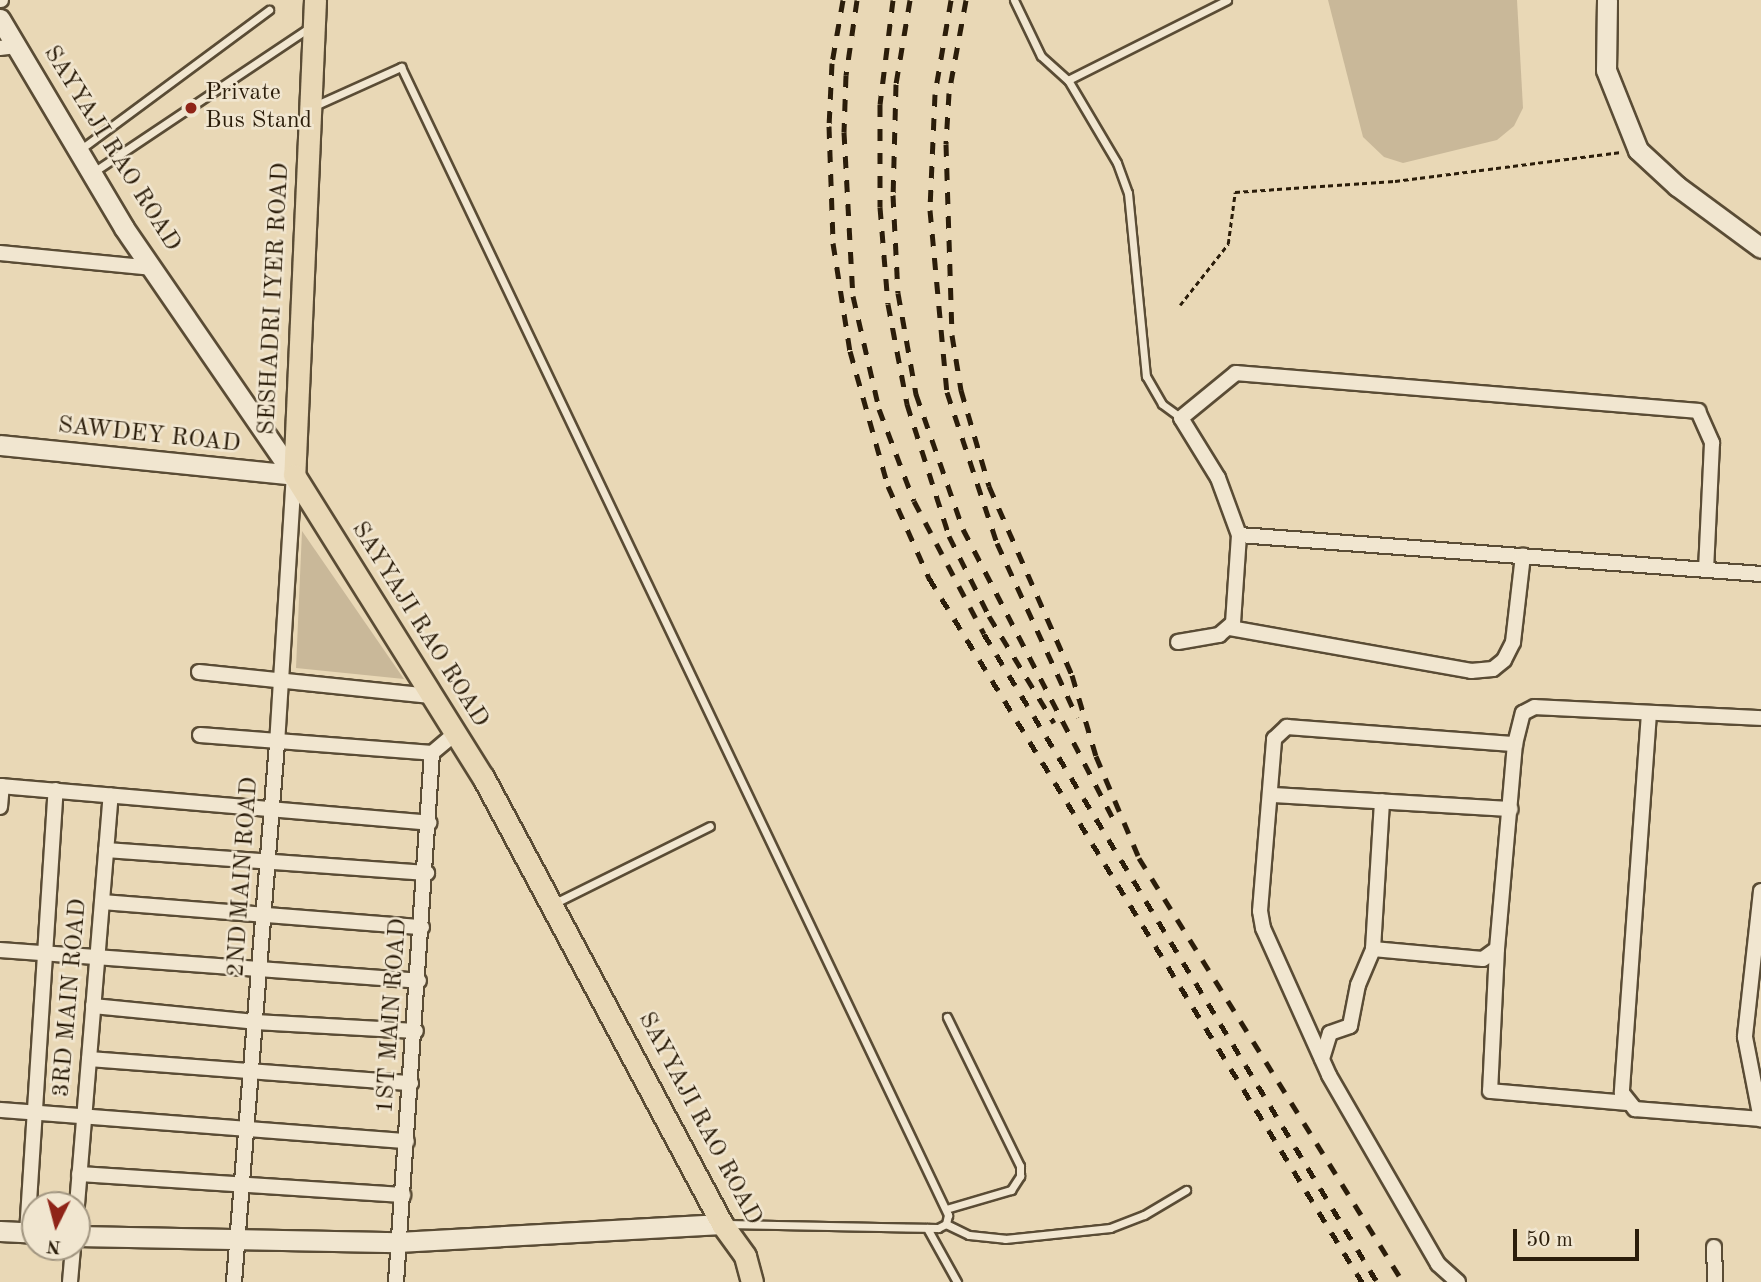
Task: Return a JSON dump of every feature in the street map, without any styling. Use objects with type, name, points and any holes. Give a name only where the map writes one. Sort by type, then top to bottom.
[{"type":"main road","name":"SESHADRI IYER ROAD","points":[[294,475],[315,0]]},
{"type":"main road","name":"SAYYAJI RAO ROAD","points":[[294,475],[455,734],[553,904],[722,1224],[745,1256],[752,1282]]},
{"type":"street","points":[[1607,0],[1606,69],[1638,150],[1677,186],[1761,247]]},
{"type":"street","name":"SAYYAJI RAO ROAD","points":[[0,19],[8,47],[153,268],[294,475]]},
{"type":"street","points":[[0,253],[153,268]]},
{"type":"street","points":[[1230,628],[1239,535],[1218,478],[1181,418],[1236,373],[1698,411],[1712,443],[1706,570]]},
{"type":"street","name":"SAWDEY ROAD","points":[[0,445],[294,475]]},
{"type":"street","name":"2ND MAIN ROAD","points":[[234,1282],[277,744],[294,475]]},
{"type":"street","points":[[1239,535],[1761,574]]},
{"type":"street","points":[[1178,642],[1219,635],[1230,628],[1471,671],[1493,669],[1504,660],[1513,642],[1523,556]]},
{"type":"street","points":[[199,672],[280,678],[431,696]]},
{"type":"street","points":[[1761,718],[1535,708],[1524,713],[1515,744],[1497,949],[1490,1091],[1626,1103],[1652,1112],[1761,1119],[1756,1077],[1745,1037],[1761,891]]},
{"type":"street","points":[[1626,1103],[1622,1093],[1649,713]]},
{"type":"street","points":[[1458,1282],[1438,1264],[1322,1060],[1263,928],[1260,911],[1275,739],[1287,727],[1515,744]]},
{"type":"street","points":[[200,735],[277,744],[432,753],[455,734]]},
{"type":"street","name":"1ST MAIN ROAD","points":[[396,1282],[427,873],[432,753]]},
{"type":"street","points":[[0,807],[1,786],[429,823]]},
{"type":"street","points":[[32,1191],[34,1112],[57,790]]},
{"type":"street","name":"3RD MAIN ROAD","points":[[78,1191],[111,795]]},
{"type":"street","points":[[1272,795],[1511,808]]},
{"type":"street","points":[[1322,1060],[1330,1033],[1350,1027],[1358,985],[1373,949],[1382,801]]},
{"type":"street","points":[[106,850],[427,873]]},
{"type":"street","points":[[102,902],[422,927]]},
{"type":"street","points":[[1373,949],[1483,959],[1497,949]]},
{"type":"street","points":[[0,950],[419,981]]},
{"type":"street","points":[[93,1006],[255,1022],[416,1031]]},
{"type":"street","points":[[89,1059],[411,1083]]},
{"type":"street","points":[[0,1110],[407,1141]]},
{"type":"street","points":[[79,1174],[403,1195]]},
{"type":"street","points":[[91,1236],[398,1242],[722,1224]]},
{"type":"street","points":[[0,1231],[21,1232]]},
{"type":"street","points":[[1714,1247],[1715,1282]]},
{"type":"street","points":[[70,1282],[72,1261]]},
{"type":"lane","points":[[1014,0],[1041,56],[1068,80],[1098,127],[1128,193],[1146,376],[1162,404],[1181,418]]},
{"type":"lane","points":[[1068,80],[1227,0]]},
{"type":"lane","points":[[78,151],[269,10]]},
{"type":"lane","points":[[91,174],[314,24]]},
{"type":"lane","points":[[310,108],[401,67],[946,1209],[946,1224]]},
{"type":"lane","points":[[553,904],[710,826]]},
{"type":"lane","points":[[946,1209],[1011,1190],[1020,1176],[1020,1166],[947,1017]]},
{"type":"lane","points":[[722,1224],[927,1228],[946,1224],[969,1235],[1005,1239],[1110,1228],[1144,1216],[1186,1190]]},
{"type":"lane","points":[[927,1228],[957,1282]]},
{"type":"path","points":[[1180,305],[1228,244],[1235,192],[1395,181],[1638,150]]},
{"type":"shaded area","points":[[1328,0],[1517,0],[1523,108],[1514,126],[1497,140],[1403,163],[1384,157],[1363,137]]},
{"type":"shaded area","points":[[302,531],[404,679],[296,668]]},
{"type":"railway","points":[[843,0],[832,63],[829,126],[833,243],[850,351],[888,486],[929,578],[1362,1282]]},
{"type":"railway","points":[[857,0],[846,75],[844,132],[853,296],[879,409],[914,501],[984,634],[1377,1282]]},
{"type":"railway","points":[[893,0],[880,104],[880,207],[888,304],[907,404],[949,536],[989,616],[1054,723]]},
{"type":"railway","points":[[910,0],[896,84],[893,195],[898,293],[916,394],[963,529],[1112,817]]},
{"type":"railway","points":[[951,0],[935,94],[930,210],[947,392],[997,543],[1077,717]]},
{"type":"railway","points":[[966,0],[949,93],[946,144],[952,335],[961,390],[989,486],[1072,675],[1096,756],[1139,858],[1403,1282]]},
{"type":"place","name":"Private Bus Stand","points":[[191,108]]}]
